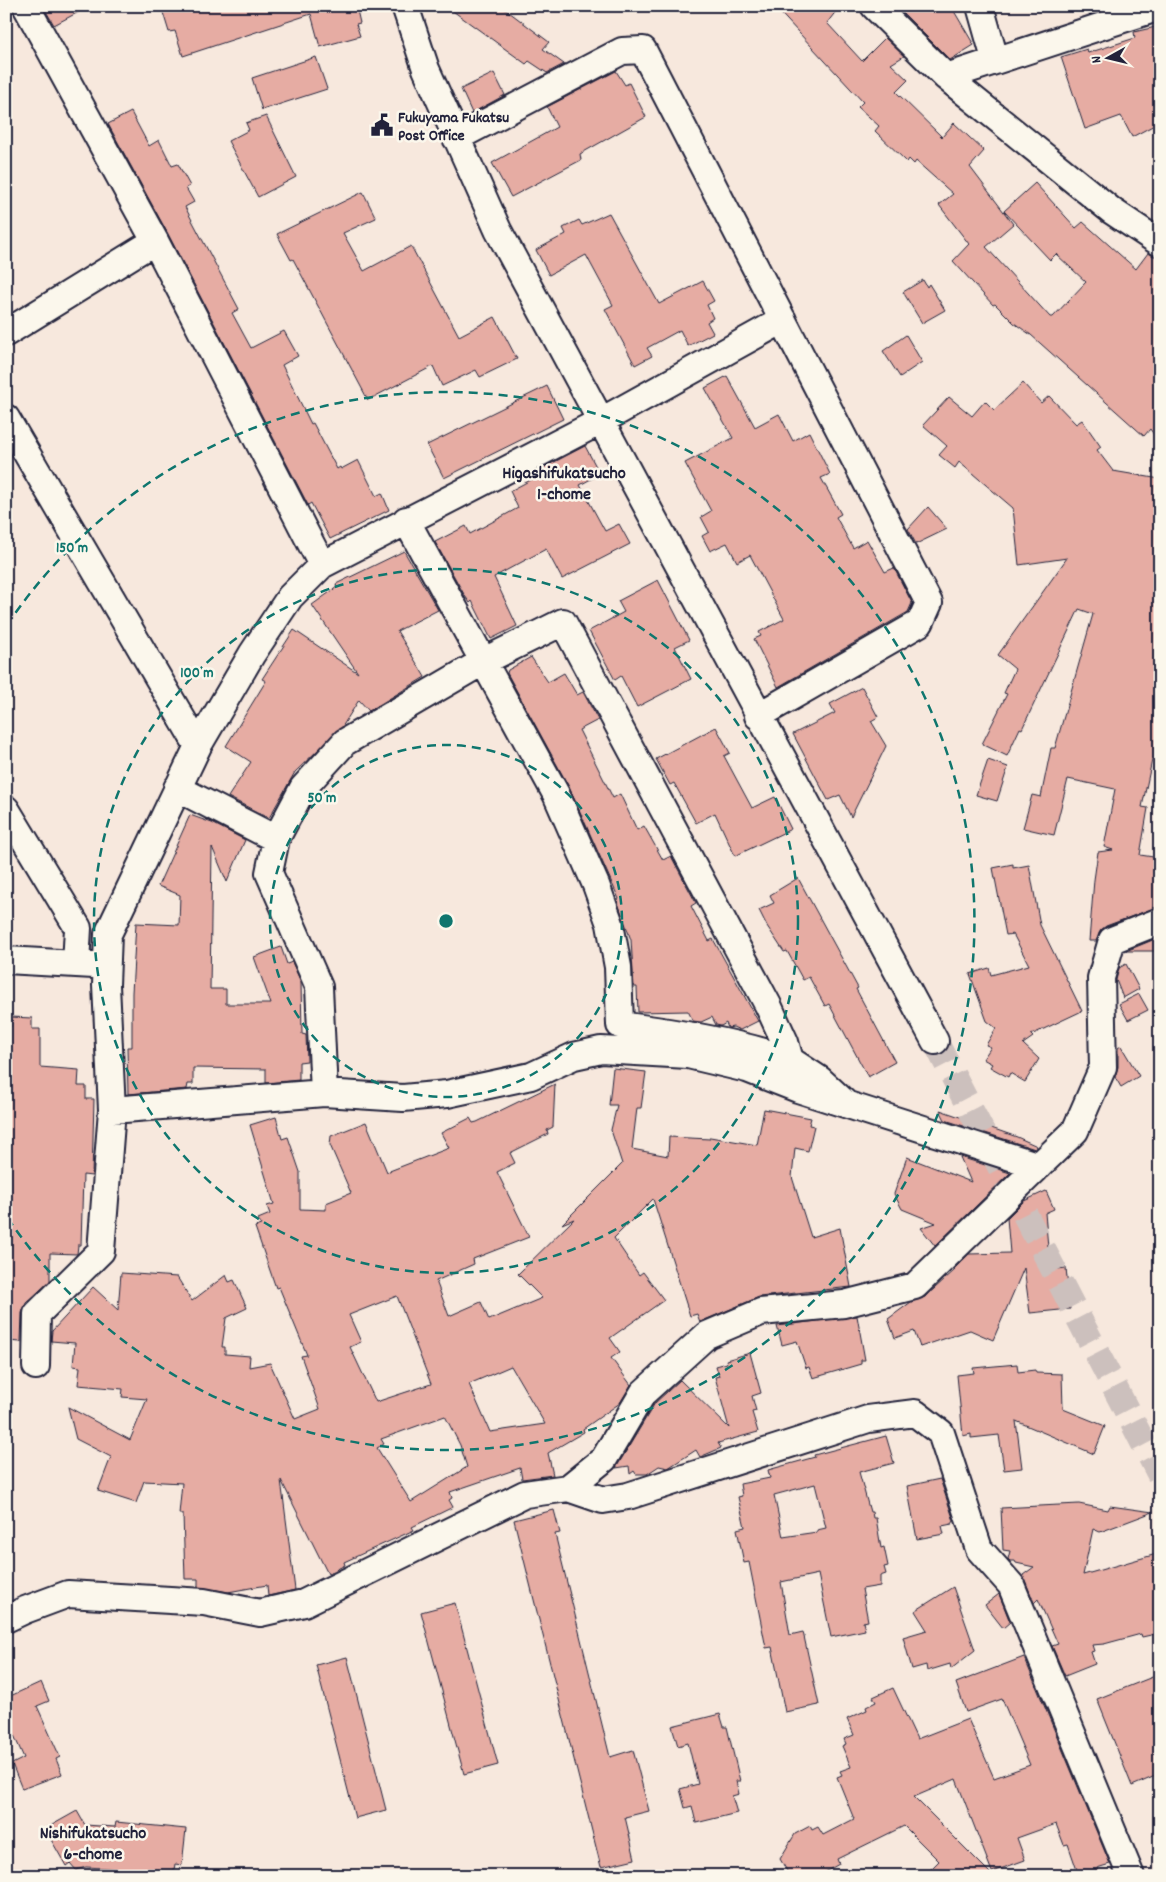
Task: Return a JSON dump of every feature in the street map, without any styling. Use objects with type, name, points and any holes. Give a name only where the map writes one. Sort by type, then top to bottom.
[{"type":"street","points":[[26,6],[155,241],[322,566]]},
{"type":"street","points":[[405,6],[426,70],[498,230],[935,1042]]},
{"type":"street","points":[[874,6],[946,78],[1112,211],[1160,243]]},
{"type":"street","points":[[980,6],[995,60]]},
{"type":"street","points":[[946,78],[1154,8]]},
{"type":"street","points":[[456,138],[622,51],[643,50],[929,603],[920,623],[758,716]]},
{"type":"street","points":[[6,332],[155,241]]},
{"type":"street","points":[[36,1366],[37,1314],[101,1251],[112,1110],[107,966],[108,934],[198,746],[252,654],[290,597],[322,566],[406,520],[602,421],[783,320]]},
{"type":"street","points":[[6,418],[198,746]]},
{"type":"street","points":[[406,520],[556,794],[596,886],[610,924],[618,967],[620,1025],[700,1036],[756,1049],[790,1060],[819,1079],[845,1103]]},
{"type":"street","points":[[324,1093],[319,987],[269,873],[276,839],[303,788],[345,742],[484,661],[563,622],[768,1005],[785,1042],[790,1060]]},
{"type":"street","points":[[177,788],[276,839]]},
{"type":"street","points":[[6,809],[78,928],[76,964]]},
{"type":"street","points":[[568,1488],[604,1458],[643,1393],[707,1335],[762,1312],[844,1304],[915,1286],[1075,1131],[1103,1067],[1101,978],[1112,940],[1160,921]]},
{"type":"street","points":[[6,960],[107,966]]},
{"type":"street","points":[[112,1110],[324,1093],[402,1098],[447,1094],[531,1076],[574,1056],[601,1050],[688,1055],[747,1069],[798,1089],[1039,1166]]},
{"type":"street","points":[[6,1619],[68,1594],[204,1602],[260,1613],[304,1603],[525,1494],[568,1488],[603,1500],[628,1496],[868,1419],[914,1413],[942,1433],[979,1549],[1011,1585],[1131,1876]]},
{"type":"building","points":[[43,6],[90,6],[54,25]]},
{"type":"building","points":[[161,6],[356,6],[360,23],[356,24],[360,36],[320,47],[311,14],[183,56],[175,31],[169,32]]},
{"type":"building","points":[[446,6],[501,6],[549,42],[543,49],[564,64],[547,73],[529,61],[526,64]]},
{"type":"building","points":[[774,6],[840,6],[827,23],[862,61],[885,38],[904,56],[891,64],[908,80],[896,92],[942,137],[954,123],[984,151],[970,167],[1013,224],[986,247],[1050,317],[1053,317],[1086,282],[1056,254],[1050,260],[1004,211],[1035,183],[1076,228],[1083,222],[1136,269],[1148,253],[1160,258],[1160,443],[1150,429],[1144,436],[1031,335],[1014,323],[995,304],[993,305],[953,261],[969,244],[939,205],[953,194],[916,161],[914,164],[909,159],[907,162],[875,131],[879,126],[858,107],[863,102]]},
{"type":"building","points":[[896,6],[951,6],[974,45],[950,60]]},
{"type":"building","points":[[1160,26],[1160,122],[1132,137],[1121,116],[1085,129],[1061,57],[1087,49],[1088,53],[1135,38],[1134,32]]},
{"type":"building","points":[[316,57],[327,89],[262,110],[252,78]]},
{"type":"building","points":[[616,71],[625,85],[629,83],[646,117],[580,154],[581,160],[511,197],[492,163],[557,127],[547,107]]},
{"type":"building","points":[[494,73],[505,95],[472,113],[461,89]]},
{"type":"building","points":[[131,112],[149,146],[159,140],[172,166],[178,164],[190,186],[186,188],[194,202],[185,207],[239,309],[232,313],[251,348],[284,331],[298,356],[282,365],[311,424],[313,423],[337,469],[340,467],[341,469],[358,460],[376,496],[382,493],[389,510],[330,539],[311,503],[308,505],[168,234],[108,124]]},
{"type":"building","points":[[266,116],[296,177],[258,197],[228,141],[249,130],[246,123]]},
{"type":"building","points":[[363,192],[376,218],[343,233],[364,271],[411,246],[459,336],[495,317],[517,359],[480,377],[476,370],[442,386],[433,366],[368,400],[293,259],[291,260],[277,234]]},
{"type":"building","points":[[609,213],[659,304],[703,281],[714,301],[707,305],[713,318],[707,322],[713,333],[688,346],[680,330],[647,348],[652,356],[635,365],[605,309],[613,305],[586,255],[549,275],[536,250],[566,234],[563,228],[579,220],[582,225]]},
{"type":"building","points":[[923,280],[927,287],[929,284],[945,310],[922,323],[903,292]]},
{"type":"building","points":[[906,335],[922,362],[900,377],[883,351]]},
{"type":"building","points":[[727,376],[755,427],[779,414],[793,441],[809,432],[830,474],[821,478],[841,514],[836,517],[853,548],[867,540],[885,572],[894,568],[912,603],[908,612],[778,687],[754,639],[761,636],[759,632],[784,619],[750,555],[737,562],[727,543],[710,551],[702,536],[709,532],[701,517],[711,511],[685,463],[733,438],[705,388]]},
{"type":"building","points":[[1023,383],[1041,403],[1049,396],[1076,424],[1082,420],[1101,447],[1097,450],[1113,471],[1160,479],[1160,762],[1152,760],[1142,807],[1148,808],[1140,855],[1160,858],[1160,906],[1106,926],[1101,930],[1096,941],[1089,941],[1094,880],[1098,852],[1113,850],[1104,847],[1115,789],[1068,779],[1054,835],[1023,828],[1032,795],[1041,797],[1051,748],[1055,748],[1093,614],[1079,609],[1022,729],[1020,728],[1007,756],[982,744],[1007,694],[1004,693],[1015,669],[998,655],[1067,558],[1019,565],[1013,508],[959,462],[955,468],[939,455],[947,446],[923,425],[949,397],[972,416],[985,401],[994,410]]},
{"type":"building","points":[[547,386],[563,419],[444,478],[427,445]]},
{"type":"building","points":[[585,446],[600,474],[580,485],[605,531],[619,524],[630,544],[562,579],[546,549],[494,577],[517,626],[491,639],[472,601],[470,603],[465,596],[435,542],[466,526],[470,534],[518,508],[510,491],[540,475],[537,471]]},
{"type":"building","points":[[928,507],[947,529],[916,544],[908,529]]},
{"type":"building","points":[[404,551],[438,610],[397,631],[425,677],[369,711],[359,700],[342,727],[295,772],[269,818],[228,797],[251,762],[226,746],[266,681],[262,679],[294,630],[358,673],[312,605],[337,587],[336,584]]},
{"type":"building","points":[[658,580],[689,640],[675,647],[691,679],[637,707],[621,676],[615,680],[589,631],[624,612],[618,601]]},
{"type":"building","points":[[531,657],[548,682],[564,673],[577,695],[583,692],[598,720],[579,730],[613,798],[620,794],[637,830],[644,826],[663,860],[671,856],[696,903],[691,906],[709,941],[713,939],[758,1021],[740,1030],[733,1027],[728,1028],[726,1023],[721,1026],[716,1025],[712,1017],[701,1022],[693,1021],[688,1011],[638,1012],[637,987],[634,987],[631,940],[617,900],[619,899],[569,787],[507,673],[508,670]]},
{"type":"building","points":[[862,687],[878,717],[871,721],[886,746],[851,817],[840,795],[828,800],[793,734],[835,713],[830,704]]},
{"type":"building","points":[[716,727],[730,753],[724,756],[752,808],[775,797],[791,829],[735,856],[715,813],[696,823],[674,783],[670,785],[656,759]]},
{"type":"building","points":[[988,760],[1008,767],[997,801],[976,795]]},
{"type":"building","points":[[190,815],[212,823],[245,840],[227,882],[212,847],[210,989],[226,989],[226,1004],[271,1004],[254,957],[281,947],[287,964],[292,962],[301,982],[302,1034],[306,1035],[307,1061],[299,1062],[299,1080],[266,1083],[266,1069],[193,1068],[193,1084],[188,1084],[187,1089],[128,1094],[127,1047],[132,1047],[132,993],[136,923],[179,925],[180,895],[158,886]]},
{"type":"building","points":[[1013,864],[1013,868],[1029,865],[1040,925],[1082,1011],[1031,1035],[1033,1037],[1023,1044],[1039,1059],[1025,1082],[1010,1073],[1008,1077],[990,1067],[992,1064],[983,1059],[991,1047],[986,1045],[996,1028],[987,1021],[970,974],[989,968],[991,975],[1029,965],[1013,934],[1006,935],[993,868]]},
{"type":"building","points":[[798,878],[858,988],[856,989],[895,1062],[868,1077],[829,1004],[825,1006],[809,977],[803,980],[787,951],[784,952],[759,910],[774,903],[770,895]]},
{"type":"building","points":[[1160,937],[1160,951],[1126,951]]},
{"type":"building","points":[[1126,964],[1139,989],[1123,998],[1116,980],[1119,968]]},
{"type":"building","points":[[1139,994],[1148,1010],[1128,1020],[1119,1004]]},
{"type":"building","points":[[11,1017],[32,1018],[32,1029],[40,1029],[40,1067],[79,1070],[78,1086],[86,1086],[86,1099],[94,1099],[92,1176],[83,1175],[81,1245],[78,1245],[77,1254],[50,1253],[50,1281],[26,1303],[22,1313],[21,1342],[6,1341],[6,1026],[11,1027]]},
{"type":"building","points":[[1121,1046],[1139,1076],[1121,1087],[1115,1077],[1118,1067],[1118,1048]]},
{"type":"building","points":[[613,1068],[646,1072],[641,1108],[637,1108],[632,1149],[668,1156],[669,1137],[710,1139],[710,1137],[757,1145],[764,1109],[811,1118],[809,1125],[814,1126],[808,1151],[795,1148],[792,1177],[811,1237],[840,1228],[851,1287],[759,1297],[700,1322],[697,1314],[690,1316],[653,1199],[614,1238],[639,1275],[643,1272],[664,1300],[610,1338],[620,1352],[611,1358],[631,1385],[620,1403],[583,1429],[584,1432],[548,1453],[553,1475],[522,1479],[520,1468],[450,1492],[452,1498],[449,1500],[453,1507],[412,1527],[414,1530],[344,1562],[345,1565],[328,1574],[281,1480],[295,1590],[268,1596],[267,1585],[228,1592],[198,1587],[198,1579],[185,1579],[183,1514],[179,1514],[182,1483],[144,1481],[136,1503],[98,1491],[111,1457],[76,1439],[68,1407],[130,1440],[147,1399],[122,1397],[123,1389],[78,1385],[80,1367],[73,1366],[75,1343],[51,1341],[52,1331],[93,1287],[118,1310],[121,1273],[177,1277],[192,1301],[226,1275],[229,1282],[234,1280],[247,1308],[226,1318],[222,1347],[225,1347],[225,1354],[250,1356],[249,1367],[270,1363],[295,1419],[320,1409],[301,1356],[307,1355],[279,1287],[276,1288],[255,1227],[261,1225],[258,1219],[270,1214],[267,1206],[274,1204],[250,1125],[276,1117],[282,1139],[288,1137],[300,1172],[300,1209],[326,1210],[326,1203],[351,1193],[330,1145],[331,1136],[366,1122],[387,1172],[449,1148],[441,1133],[470,1118],[473,1123],[477,1122],[555,1084],[553,1127],[547,1130],[548,1134],[510,1153],[515,1163],[497,1172],[529,1237],[473,1259],[474,1264],[436,1281],[449,1316],[481,1302],[489,1320],[542,1298],[518,1274],[574,1219],[562,1224],[622,1164],[611,1130],[617,1105],[609,1105]],"holes":[[[397,1296],[431,1384],[376,1402],[350,1347],[361,1342],[349,1315]],[[511,1366],[545,1424],[490,1432],[469,1384]],[[445,1416],[460,1445],[467,1467],[411,1502],[377,1448],[384,1444],[381,1439]]]},
{"type":"building","points":[[940,1110],[1037,1146],[1035,1149],[945,1120]]},
{"type":"building","points":[[907,1157],[971,1182],[960,1157],[1010,1173],[935,1246],[921,1228],[936,1223],[902,1209],[894,1194]]},
{"type":"building","points":[[1046,1191],[1054,1209],[1045,1213],[1050,1270],[1066,1268],[1070,1309],[1030,1313],[1024,1268],[993,1340],[970,1330],[920,1347],[914,1331],[895,1338],[888,1319],[911,1302],[925,1297],[955,1270],[969,1254],[1010,1253],[1007,1218],[1024,1201]]},
{"type":"building","points":[[857,1316],[865,1360],[861,1360],[861,1364],[813,1378],[809,1367],[806,1368],[797,1341],[782,1345],[777,1326]]},
{"type":"building","points":[[750,1353],[761,1393],[752,1396],[756,1411],[752,1412],[758,1432],[718,1443],[721,1448],[700,1457],[696,1450],[668,1468],[659,1466],[647,1474],[636,1474],[634,1471],[630,1474],[629,1466],[616,1468],[655,1403],[680,1380],[729,1428],[715,1377],[719,1376],[716,1366],[727,1363],[726,1360]]},
{"type":"building","points":[[1017,1364],[1018,1372],[1035,1370],[1036,1373],[1062,1374],[1063,1409],[1105,1426],[1094,1454],[1016,1421],[1022,1468],[1004,1470],[999,1435],[971,1438],[971,1434],[963,1436],[957,1375],[974,1373],[973,1368]]},
{"type":"building","points":[[886,1436],[894,1463],[859,1472],[870,1512],[872,1512],[873,1518],[876,1518],[881,1548],[884,1547],[888,1566],[884,1567],[886,1574],[880,1576],[880,1586],[862,1589],[868,1621],[863,1622],[865,1630],[831,1637],[818,1574],[781,1582],[790,1635],[803,1632],[819,1705],[785,1712],[772,1647],[766,1648],[749,1562],[744,1563],[737,1529],[745,1527],[738,1497],[742,1496],[740,1484],[770,1478],[768,1470],[815,1457],[814,1455]],"holes":[[[815,1484],[826,1528],[817,1530],[817,1532],[783,1537],[774,1495]]]},
{"type":"building","points":[[940,1479],[954,1521],[952,1524],[942,1526],[944,1534],[917,1539],[907,1486]]},
{"type":"building","points":[[1079,1504],[1108,1510],[1110,1506],[1153,1512],[1100,1532],[1093,1529],[1083,1575],[1160,1553],[1160,1633],[1142,1637],[1141,1634],[1104,1644],[1092,1645],[1094,1651],[1091,1652],[1095,1664],[1065,1676],[1052,1646],[1058,1644],[1038,1599],[1034,1603],[1023,1575],[1034,1567],[1010,1561],[1008,1559],[1010,1551],[1003,1550],[1001,1508]]},
{"type":"building","points":[[554,1510],[560,1533],[555,1534],[610,1757],[633,1750],[649,1811],[625,1817],[635,1859],[601,1867],[514,1520]]},
{"type":"building","points":[[953,1587],[975,1650],[951,1669],[950,1664],[927,1671],[926,1665],[912,1669],[903,1637],[927,1630],[915,1611]]},
{"type":"building","points":[[999,1594],[1010,1622],[1003,1628],[985,1605]]},
{"type":"building","points":[[455,1603],[498,1765],[464,1774],[421,1612]]},
{"type":"building","points":[[347,1657],[386,1810],[355,1818],[316,1665]]},
{"type":"building","points":[[1024,1657],[1110,1864],[1097,1868],[1101,1876],[1079,1876],[1068,1844],[1064,1845],[1056,1824],[1017,1838],[1025,1860],[992,1872],[956,1779],[914,1797],[993,1876],[924,1876],[939,1861],[904,1826],[837,1859],[839,1864],[818,1876],[790,1876],[780,1859],[795,1834],[810,1826],[812,1830],[818,1827],[823,1835],[854,1819],[837,1777],[842,1775],[840,1771],[851,1767],[842,1746],[846,1744],[844,1739],[854,1735],[847,1719],[867,1710],[866,1707],[876,1702],[873,1697],[893,1688],[917,1739],[968,1719],[994,1778],[1030,1765],[1002,1699],[966,1712],[956,1683]]},
{"type":"building","points":[[1160,1674],[1160,1774],[1132,1786],[1097,1699]]},
{"type":"building","points":[[41,1682],[49,1701],[37,1706],[60,1757],[56,1759],[62,1774],[22,1789],[12,1764],[24,1758],[6,1717],[6,1698]]},
{"type":"building","points":[[720,1714],[724,1727],[727,1727],[740,1781],[736,1781],[739,1794],[732,1796],[737,1813],[696,1823],[692,1806],[685,1808],[680,1789],[698,1784],[688,1743],[678,1746],[672,1726]]},
{"type":"building","points":[[77,1811],[85,1825],[115,1827],[116,1822],[186,1829],[182,1865],[175,1864],[173,1876],[121,1869],[86,1867],[76,1870],[70,1863],[66,1866],[45,1829]]},
{"type":"tunnel","points":[[935,1041],[1160,1475]]},
{"type":"place","name":"Fukuyama Fukatsu Post Office","points":[[382,125]]},
{"type":"district","name":"Higashifukatsucho 1-chome","points":[[564,482]]},
{"type":"district","name":"Nishifukatsucho 6-chome","points":[[93,1842]]}]
